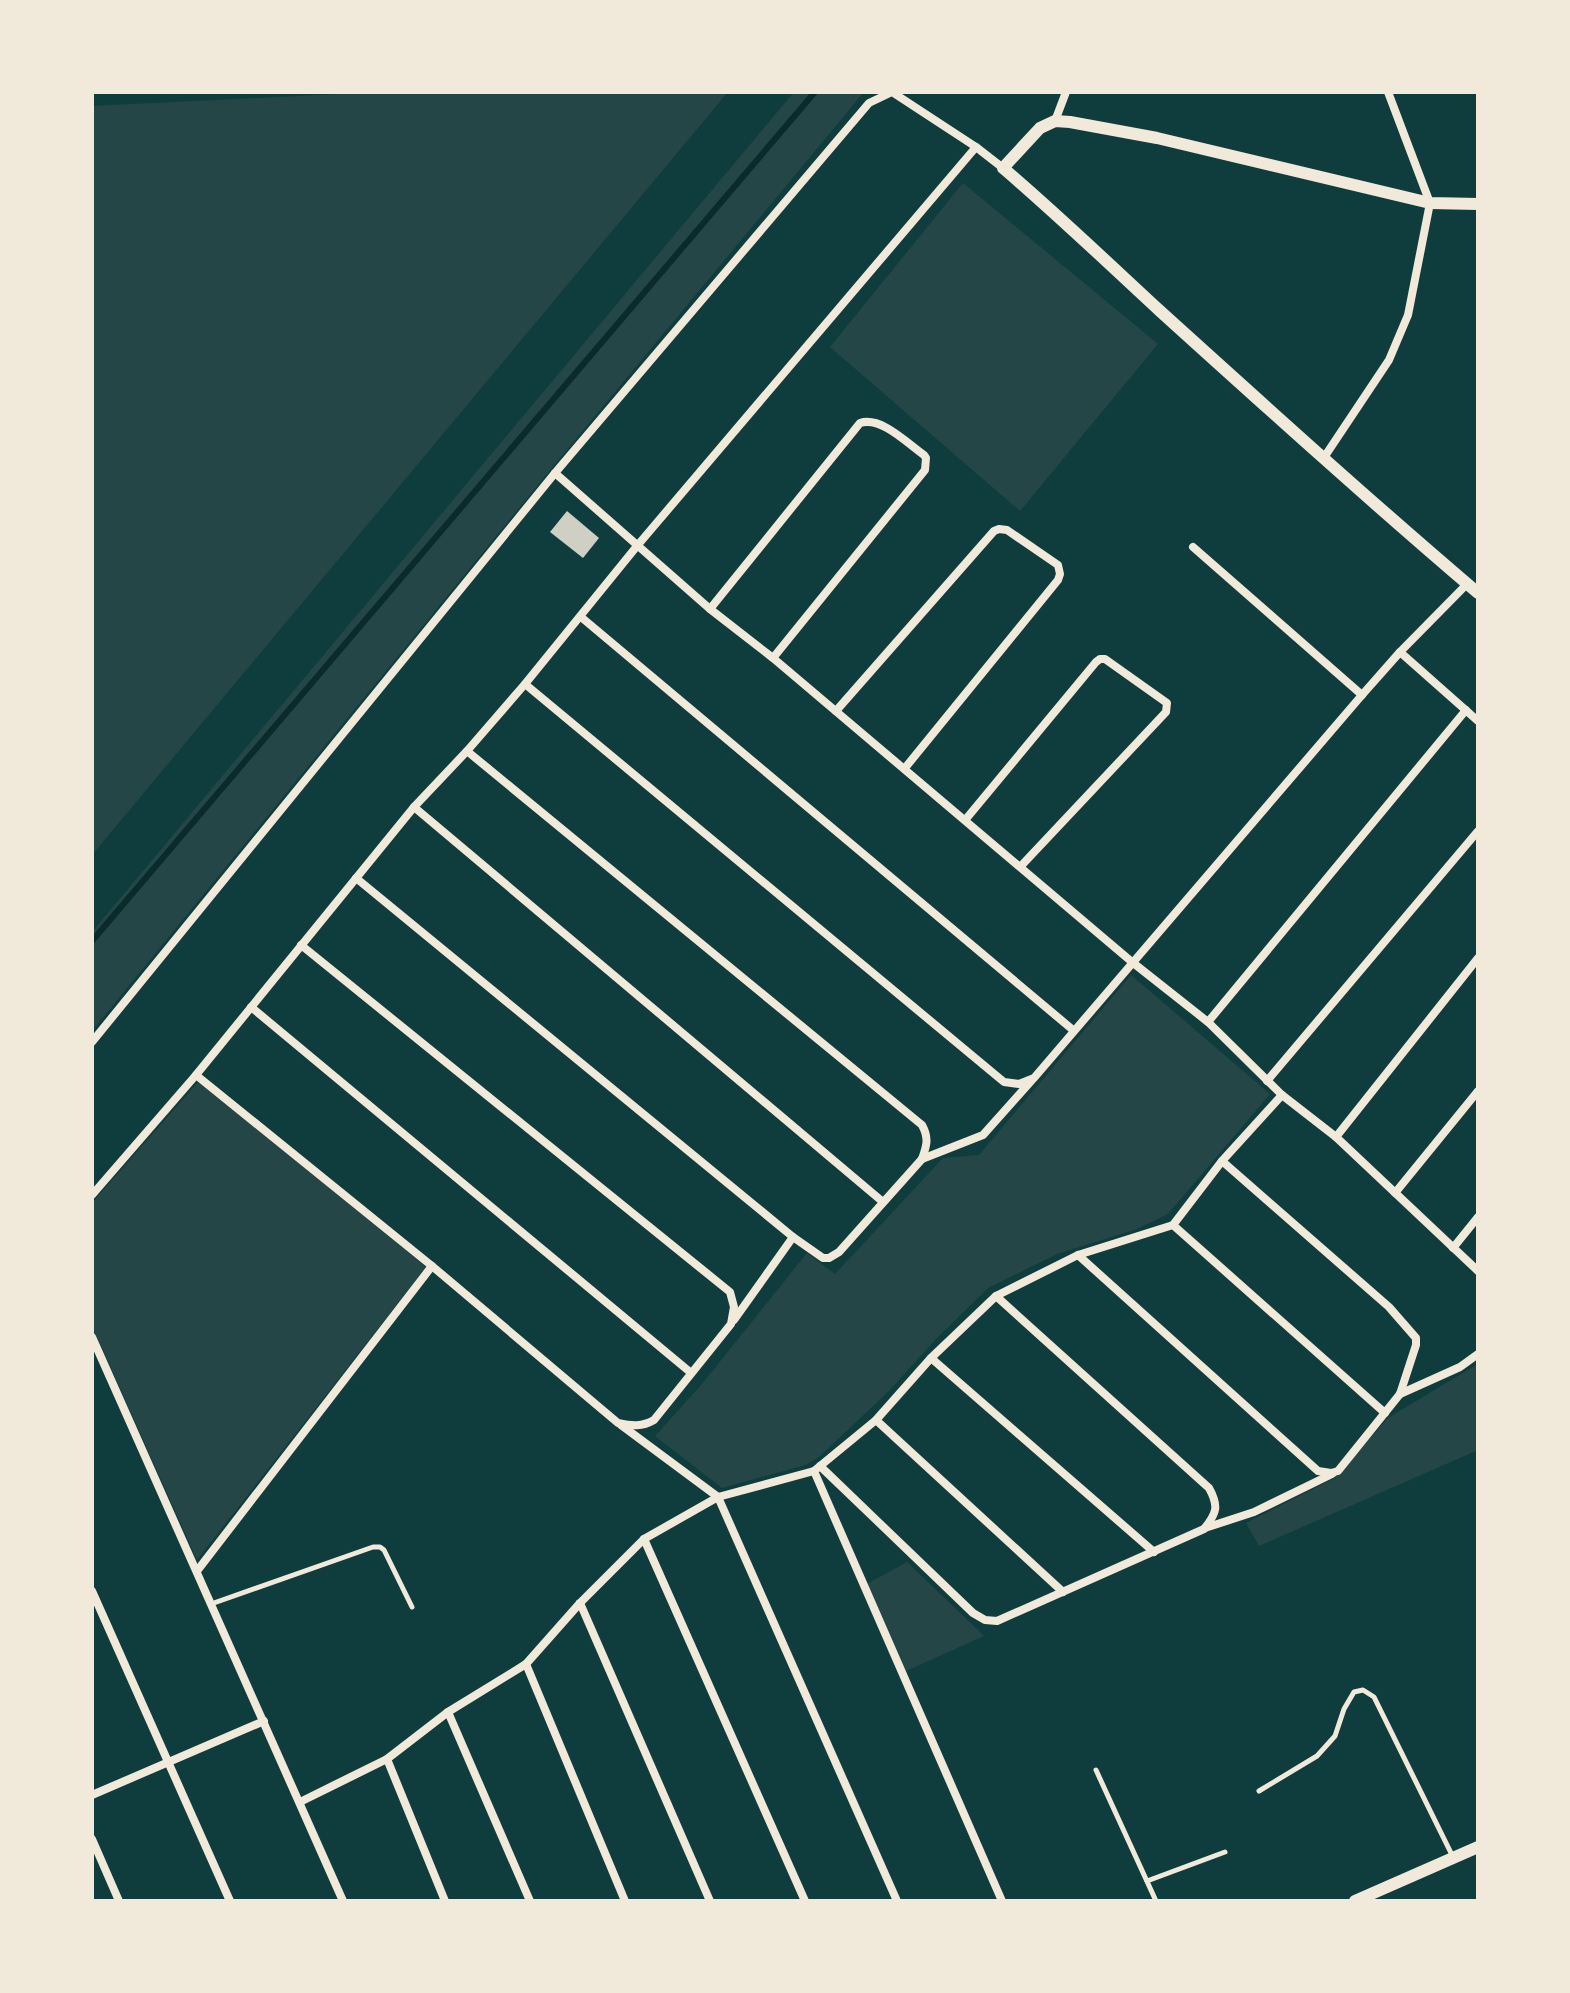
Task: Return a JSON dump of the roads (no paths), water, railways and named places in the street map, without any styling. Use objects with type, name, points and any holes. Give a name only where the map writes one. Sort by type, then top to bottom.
[{"type":"street","points":[[92,1042],[555,473],[869,103],[892,92],[976,147],[1059,215],[1129,283],[1323,459],[1478,593]]},
{"type":"street","points":[[1055,121],[1066,92]]},
{"type":"street","points":[[1323,459],[1389,360],[1408,315],[1430,203],[1388,92]]},
{"type":"street","points":[[1003,168],[1040,128],[1055,121],[1088,124],[1157,138],[1430,203],[1478,204]]},
{"type":"street","points":[[92,1195],[196,1075],[414,807],[525,684],[637,546],[976,147]]},
{"type":"street","points":[[710,609],[860,423],[879,423],[924,455],[925,470],[773,658]]},
{"type":"street","points":[[555,473],[710,609],[773,658],[1132,962],[1208,1022],[1282,1095],[1336,1137],[1478,1271]]},
{"type":"street","points":[[836,711],[994,531],[1007,530],[1058,565],[1058,580],[905,768]]},
{"type":"street","points":[[1193,547],[1362,695]]},
{"type":"street","points":[[922,1159],[983,1135],[1362,695],[1467,584]]},
{"type":"street","points":[[581,617],[1073,1030]]},
{"type":"street","points":[[1400,652],[1478,721]]},
{"type":"street","points":[[966,819],[1100,659],[1105,659],[1167,703],[1166,712],[1021,866]]},
{"type":"street","points":[[525,684],[1004,1082],[1019,1084],[1034,1078]]},
{"type":"street","points":[[1208,1022],[1466,710]]},
{"type":"street","points":[[356,878],[793,1237],[823,1258],[839,1252],[922,1159],[928,1142],[922,1125],[467,751]]},
{"type":"street","points":[[414,807],[883,1202]]},
{"type":"street","points":[[1267,1081],[1478,831]]},
{"type":"street","points":[[301,945],[730,1292],[734,1307],[731,1324]]},
{"type":"street","points":[[1336,1137],[1478,958]]},
{"type":"street","points":[[251,1007],[690,1372]]},
{"type":"street","points":[[196,1075],[432,1266],[618,1423],[718,1497],[897,1901]]},
{"type":"street","points":[[1395,1193],[1478,1091]]},
{"type":"street","points":[[300,1802],[387,1759],[448,1712],[526,1664],[580,1603],[644,1539],[718,1497],[817,1469],[876,1420],[931,1358],[996,1296],[1078,1255],[1173,1225],[1222,1161],[1282,1095]]},
{"type":"street","points":[[817,1469],[973,1613],[985,1620],[997,1621],[1204,1529],[1254,1512],[1338,1471],[1400,1394],[1416,1338],[1389,1307],[1222,1161]]},
{"type":"street","points":[[1453,1248],[1478,1217]]},
{"type":"street","points":[[1173,1225],[1385,1413]]},
{"type":"street","points":[[618,1423],[637,1426],[654,1420],[731,1324],[793,1237]]},
{"type":"street","points":[[1078,1255],[1318,1471],[1338,1471]]},
{"type":"street","points":[[197,1571],[432,1266]]},
{"type":"street","points":[[996,1296],[1209,1488],[1216,1508],[1204,1529]]},
{"type":"street","points":[[92,1337],[343,1901]]},
{"type":"street","points":[[1400,1394],[1460,1367],[1478,1354]]},
{"type":"street","points":[[931,1358],[1154,1552]]},
{"type":"street","points":[[876,1420],[1063,1592]]},
{"type":"street","points":[[817,1469],[1002,1901]]},
{"type":"street","points":[[644,1539],[805,1901]]},
{"type":"street","points":[[92,1591],[230,1901]]},
{"type":"street","points":[[580,1603],[710,1901]]},
{"type":"street","points":[[526,1664],[625,1901]]},
{"type":"street","points":[[448,1712],[530,1901]]},
{"type":"street","points":[[92,1795],[264,1721]]},
{"type":"street","points":[[387,1759],[445,1901]]},
{"type":"street","points":[[92,1839],[119,1901]]},
{"type":"street","points":[[1355,1901],[1478,1847]]},
{"type":"lane","points":[[211,1604],[380,1547],[412,1607]]},
{"type":"lane","points":[[1259,1791],[1317,1756],[1335,1736],[1344,1709],[1354,1692],[1363,1690],[1374,1697],[1453,1858]]},
{"type":"lane","points":[[1096,1770],[1156,1901]]},
{"type":"lane","points":[[1147,1881],[1225,1852]]},
{"type":"waterway","points":[[92,941],[815,92]]}]
